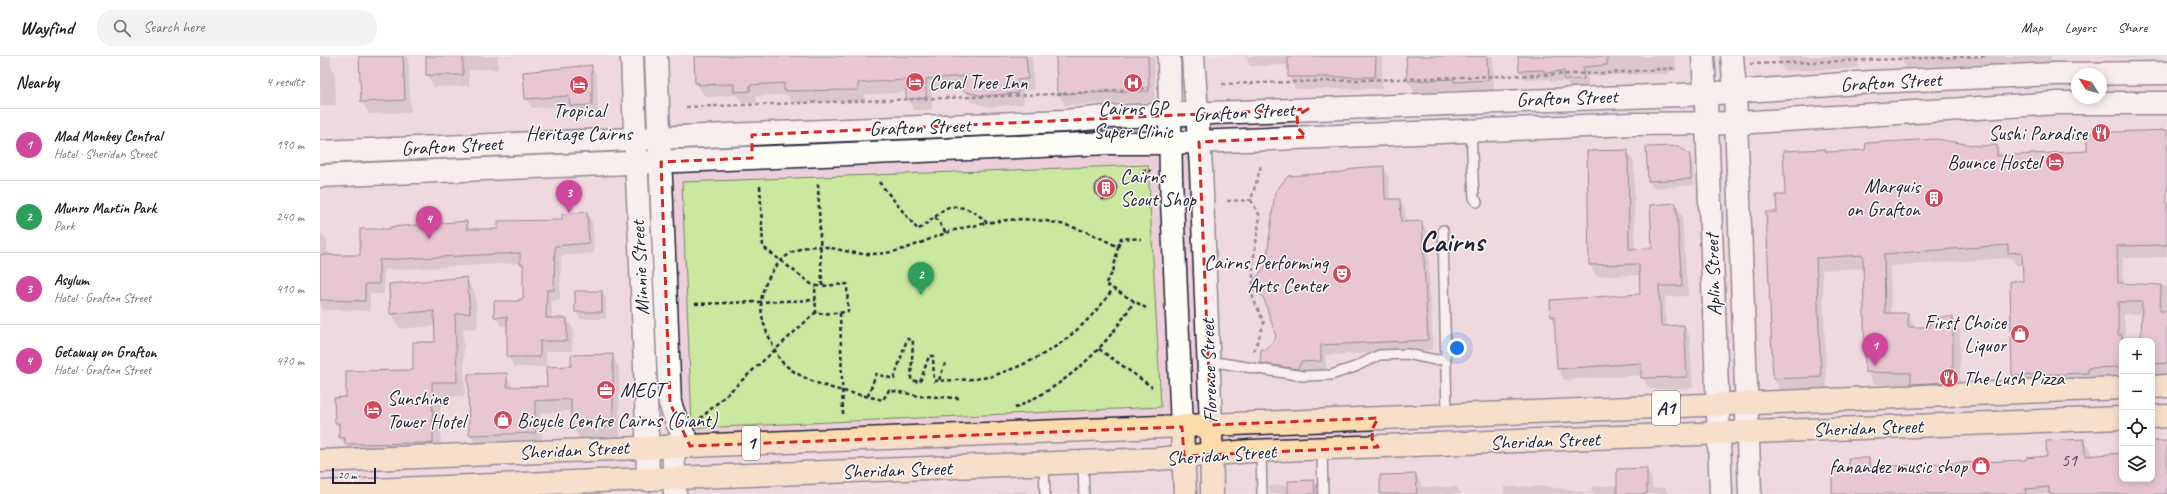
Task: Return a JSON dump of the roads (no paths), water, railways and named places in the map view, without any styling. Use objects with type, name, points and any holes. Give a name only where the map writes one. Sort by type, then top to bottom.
[{"type":"main road","points":[[2155,387],[2167,386]]},
{"type":"main road","name":"Sheridan Street","points":[[320,461],[647,446],[681,446],[1182,427],[1447,415],[1821,402],[2119,388]]},
{"type":"main road","points":[[1821,402],[1815,410],[1817,424],[1822,430]]},
{"type":"main road","points":[[1622,410],[1631,414],[1632,429],[1622,438]]},
{"type":"main road","points":[[2155,417],[2167,416]]},
{"type":"main road","points":[[1378,418],[1373,428],[1372,439],[1378,447]]},
{"type":"main road","name":"Sheridan Street","points":[[320,492],[641,485],[674,487],[1261,451],[2119,418]]},
{"type":"main road","name":"Florence Street","points":[[1211,425],[1212,494]]},
{"type":"main road","name":"Florence Street","points":[[1182,427],[1185,494]]},
{"type":"street","name":"Minnie Street","points":[[632,56],[646,91],[660,138],[669,395],[681,446],[674,487]]},
{"type":"street","name":"Minnie Street","points":[[641,485],[647,446],[634,139],[656,56]]},
{"type":"street","name":"Florence Street","points":[[1169,56],[1182,427]]},
{"type":"street","name":"Florence Street","points":[[1193,56],[1199,142],[1211,425]]},
{"type":"street","name":"Aplin Street","points":[[1703,56],[1707,123],[1721,494]]},
{"type":"street","name":"Aplin Street","points":[[1740,60],[1735,92],[1750,494]]},
{"type":"street","name":"Grafton Street","points":[[320,152],[752,135],[1066,121],[1107,117],[1197,115],[1308,109],[1705,94],[1872,82],[2054,74],[2167,73]]},
{"type":"street","points":[[1630,96],[1638,100],[1638,114],[1633,124]]},
{"type":"street","name":"Grafton Street","points":[[320,176],[1110,143],[1199,142],[1633,124],[1736,123],[2058,103],[2167,103]]},
{"type":"street","points":[[1306,137],[1298,128],[1297,116],[1308,109]]},
{"type":"street","points":[[1107,117],[1113,124],[1115,134],[1110,143]]},
{"type":"street","points":[[752,135],[751,150],[757,158]]},
{"type":"street","points":[[525,143],[530,153],[528,168]]},
{"type":"street","points":[[638,212],[643,209],[654,208],[663,212]]},
{"type":"street","points":[[646,398],[653,401],[663,401],[669,395]]},
{"type":"lane","points":[[1471,131],[1474,198],[1477,202]]},
{"type":"lane","points":[[1443,230],[1447,415]]},
{"type":"lane","points":[[1209,360],[1303,376],[1332,375],[1355,367],[1379,356],[1407,354],[1436,360],[1446,360]]},
{"type":"lane","points":[[1322,449],[1323,494]]},
{"type":"lane","points":[[1261,451],[1262,494]]},
{"type":"lane","points":[[1083,462],[1084,494]]},
{"type":"lane","points":[[1044,464],[1045,494]]},
{"type":"place","name":"Coral Tree Inn","points":[[915,82]]},
{"type":"place","name":"Cairns GP Super Clinic","points":[[1133,83]]},
{"type":"place","name":"Tropical Heritage Cairns","points":[[579,85]]},
{"type":"place","name":"Sushi Paradise","points":[[2101,133]]},
{"type":"place","name":"Bounce Hostel","points":[[2055,162]]},
{"type":"place","name":"Cairns Scout Shop","points":[[1106,188]]},
{"type":"place","name":"Marquis on Grafton","points":[[1934,198]]},
{"type":"place","name":"Asylum","points":[[569,213]]},
{"type":"place","name":"Getaway on Grafton","points":[[429,239]]},
{"type":"place","name":"Cairns Performing Arts Center","points":[[1342,274]]},
{"type":"place","name":"Munro Martin Park","points":[[921,295]]},
{"type":"place","name":"First Choice Liquor","points":[[2020,334]]},
{"type":"place","name":"Mad Monkey Central","points":[[1875,366]]},
{"type":"place","name":"The Lush Pizza","points":[[1949,378]]},
{"type":"place","name":"MEGT","points":[[606,390]]},
{"type":"place","name":"Sunshine Tower Hotel","points":[[373,410]]},
{"type":"place","name":"Bicycle Centre Cairns (Giant)","points":[[503,420]]},
{"type":"place","name":"fanandez music shop","points":[[1981,466]]},
{"type":"district","name":"Cairns","points":[[1452,241]]}]
